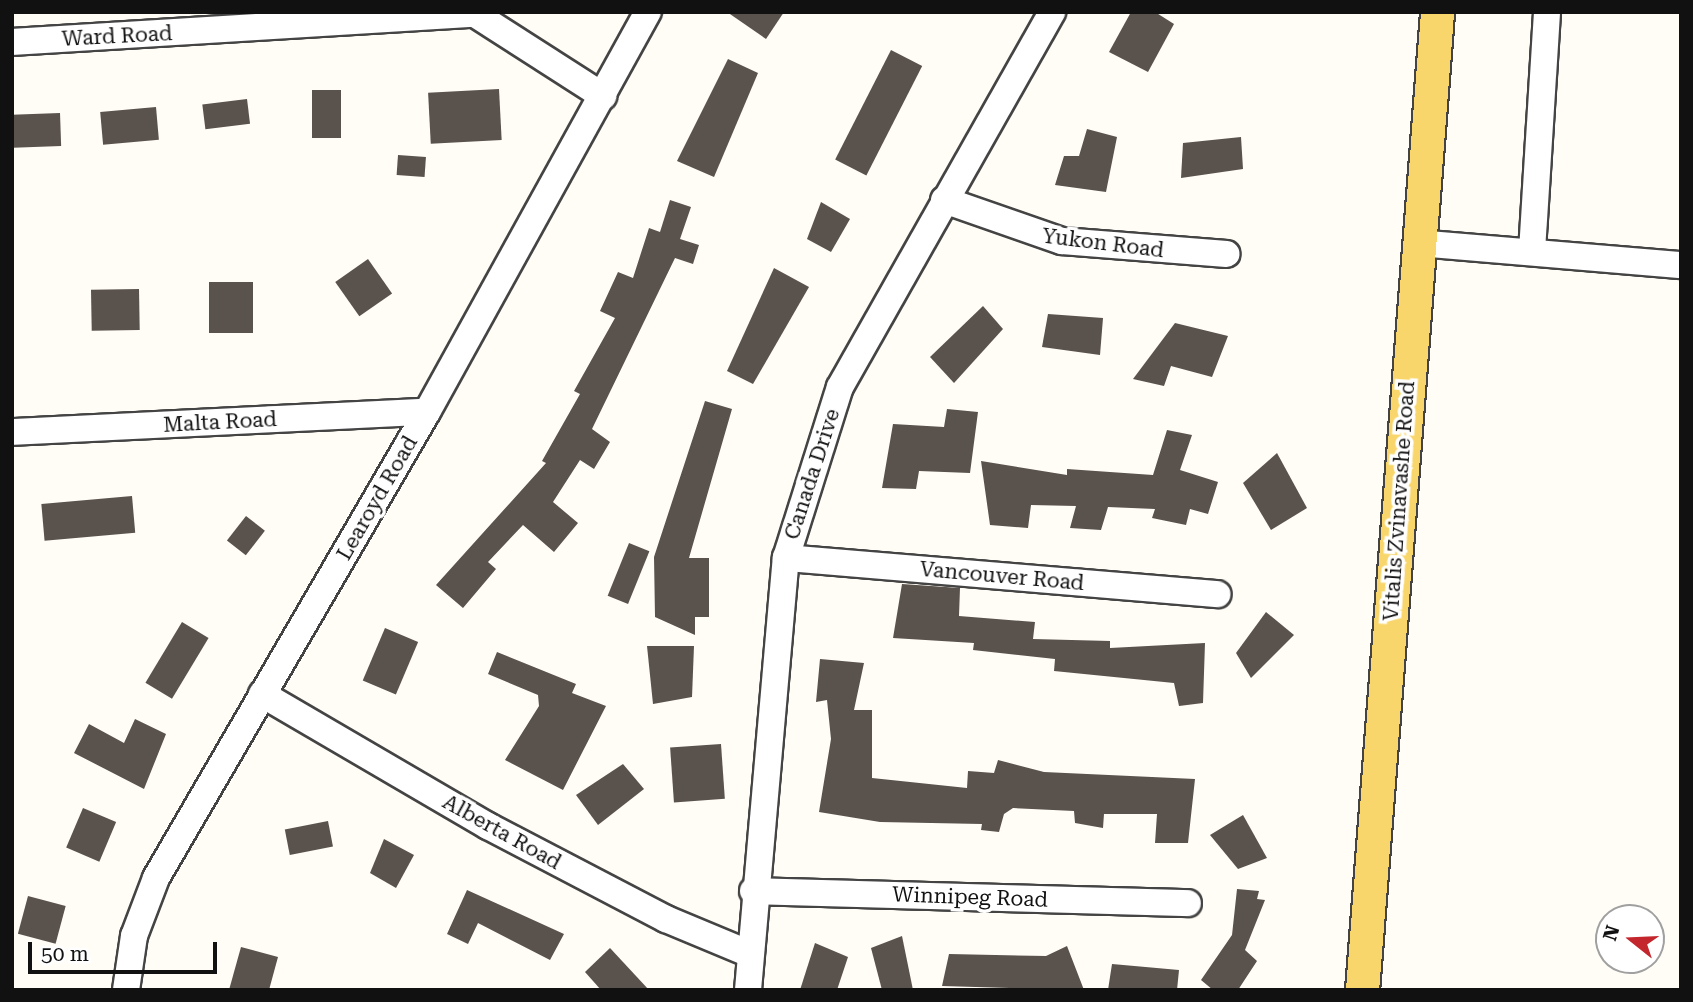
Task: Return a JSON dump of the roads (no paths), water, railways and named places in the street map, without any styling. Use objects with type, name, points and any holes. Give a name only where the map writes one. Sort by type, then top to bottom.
[{"type":"main road","name":"Vitalis Zvinavashe Road","points":[[1362,990],[1417,243],[1437,12]]},
{"type":"street","name":"Learoyd Road","points":[[126,990],[134,936],[156,878],[427,412],[648,12]]},
{"type":"street","name":"Canada Drive","points":[[748,990],[753,891],[786,558],[840,387],[1052,12]]},
{"type":"street","points":[[1532,251],[1547,12]]},
{"type":"street","points":[[472,13],[603,96]]},
{"type":"street","name":"Ward Road","points":[[12,42],[472,13]]},
{"type":"street","name":"Yukon Road","points":[[944,200],[1062,241],[1226,254]]},
{"type":"street","points":[[1417,243],[1681,265]]},
{"type":"street","name":"Malta Road","points":[[12,432],[427,412]]},
{"type":"street","name":"Vancouver Road","points":[[786,558],[1218,594]]},
{"type":"street","name":"Alberta Road","points":[[262,694],[488,826],[666,919],[750,954]]},
{"type":"street","name":"Winnipeg Road","points":[[753,891],[1188,903]]}]
